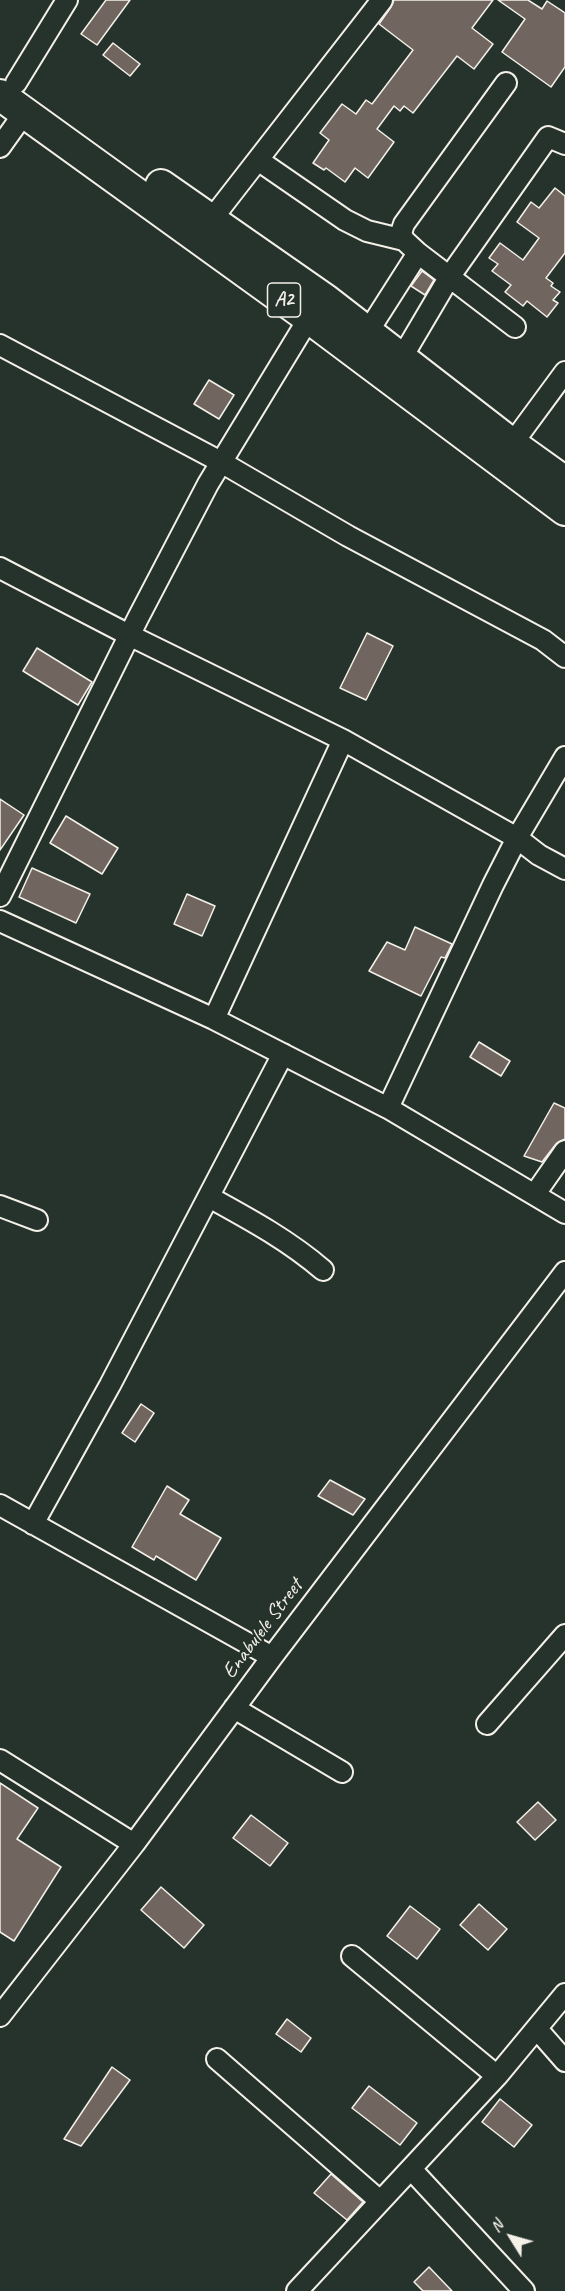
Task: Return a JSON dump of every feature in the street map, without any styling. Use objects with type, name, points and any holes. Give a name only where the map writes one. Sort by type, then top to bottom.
[{"type":"highway","name":"A2","points":[[5,83],[25,112],[309,318],[565,510]]},
{"type":"highway","name":"A2","points":[[5,83],[211,220],[326,300],[512,444],[565,482]]},
{"type":"street","points":[[5,83],[67,0]]},
{"type":"street","points":[[211,220],[382,0]]},
{"type":"street","points":[[506,84],[404,224],[401,232],[411,246],[515,327]]},
{"type":"street","points":[[0,147],[25,112]]},
{"type":"street","points":[[401,359],[450,276],[548,137],[565,144]]},
{"type":"street","points":[[258,160],[345,220],[367,231],[411,246]]},
{"type":"street","points":[[368,333],[411,246]]},
{"type":"street","points":[[0,896],[129,635],[221,462],[309,318]]},
{"type":"street","points":[[0,345],[221,462],[348,536],[543,640],[565,657]]},
{"type":"street","points":[[512,444],[565,372]]},
{"type":"street","points":[[0,568],[129,635],[343,740],[517,838],[539,855],[565,869]]},
{"type":"street","points":[[214,1019],[343,740]]},
{"type":"street","points":[[388,1108],[517,838],[565,757]]},
{"type":"street","points":[[0,921],[214,1019],[388,1108],[565,1213]]},
{"type":"street","points":[[33,1524],[110,1385],[283,1054]]},
{"type":"street","points":[[535,1194],[565,1151]]},
{"type":"street","points":[[209,1197],[271,1230],[302,1251],[323,1270]]},
{"type":"street","points":[[0,1206],[37,1220]]},
{"type":"street","name":"Enabulele Street","points":[[0,2016],[134,1844],[272,1657],[565,1272]]},
{"type":"street","points":[[0,1505],[272,1657]]},
{"type":"street","points":[[487,1724],[565,1635]]},
{"type":"street","points":[[234,1708],[342,1772]]},
{"type":"street","points":[[0,1760],[134,1844]]},
{"type":"street","points":[[352,1956],[497,2076]]},
{"type":"street","points":[[297,2291],[497,2076],[565,1994]]},
{"type":"street","points":[[537,2029],[565,2061]]},
{"type":"street","points":[[217,2059],[380,2200]]},
{"type":"street","points":[[411,2169],[524,2291]]},
{"type":"building","points":[[106,0],[130,0],[97,45],[81,34]]},
{"type":"building","points":[[394,0],[493,0],[472,28],[493,44],[474,69],[457,56],[413,113],[404,106],[400,111],[394,106],[377,129],[394,142],[368,178],[355,168],[345,182],[326,168],[324,170],[313,163],[329,140],[320,133],[342,104],[356,114],[366,100],[372,104],[413,50],[379,24]]},
{"type":"building","points":[[498,0],[528,0],[542,9],[547,1],[565,13],[565,67],[551,87],[502,52],[525,19]]},
{"type":"building","points":[[113,43],[140,64],[130,76],[103,55]]},
{"type":"building","points":[[555,188],[565,196],[565,253],[546,278],[553,283],[551,286],[560,292],[553,300],[558,303],[547,317],[527,301],[523,306],[505,292],[511,285],[492,271],[498,264],[489,258],[500,243],[523,260],[539,238],[517,222],[531,202],[539,208]]},
{"type":"building","points":[[422,271],[434,280],[425,295],[411,286]]},
{"type":"building","points":[[209,380],[234,395],[219,419],[194,404]]},
{"type":"building","points":[[367,633],[393,646],[366,700],[340,688]]},
{"type":"building","points":[[37,648],[92,682],[78,705],[23,671]]},
{"type":"building","points":[[0,799],[24,815],[0,850]]},
{"type":"building","points":[[66,816],[118,848],[102,874],[50,843]]},
{"type":"building","points":[[32,868],[90,894],[76,923],[19,897]]},
{"type":"building","points":[[187,894],[215,906],[202,936],[174,924]]},
{"type":"building","points":[[415,927],[452,944],[445,958],[441,957],[421,996],[369,971],[387,942],[405,950]]},
{"type":"building","points":[[479,1042],[510,1061],[501,1076],[470,1057]]},
{"type":"building","points":[[554,1103],[565,1108],[565,1139],[556,1144],[542,1162],[524,1156]]},
{"type":"building","points":[[141,1404],[154,1413],[135,1442],[122,1433]]},
{"type":"building","points":[[330,1480],[365,1499],[353,1515],[318,1496]]},
{"type":"building","points":[[167,1486],[189,1500],[180,1514],[221,1538],[196,1580],[156,1556],[154,1560],[132,1547]]},
{"type":"building","points":[[0,1783],[38,1808],[17,1839],[61,1867],[14,1941],[0,1932]]},
{"type":"building","points":[[538,1802],[556,1820],[535,1840],[517,1822]]},
{"type":"building","points":[[251,1815],[288,1843],[270,1866],[233,1838]]},
{"type":"building","points":[[161,1887],[204,1925],[184,1948],[141,1910]]},
{"type":"building","points":[[479,1904],[507,1929],[488,1950],[460,1925]]},
{"type":"building","points":[[410,1906],[440,1929],[417,1959],[387,1936]]},
{"type":"building","points":[[287,2019],[311,2038],[301,2052],[276,2034]]},
{"type":"building","points":[[112,2067],[130,2080],[81,2146],[64,2139]]},
{"type":"building","points":[[369,2086],[417,2123],[400,2145],[352,2108]]},
{"type":"building","points":[[500,2099],[532,2125],[514,2147],[482,2122]]},
{"type":"building","points":[[331,2174],[363,2202],[347,2220],[314,2193]]},
{"type":"building","points":[[429,2267],[452,2291],[423,2291],[414,2282]]}]
